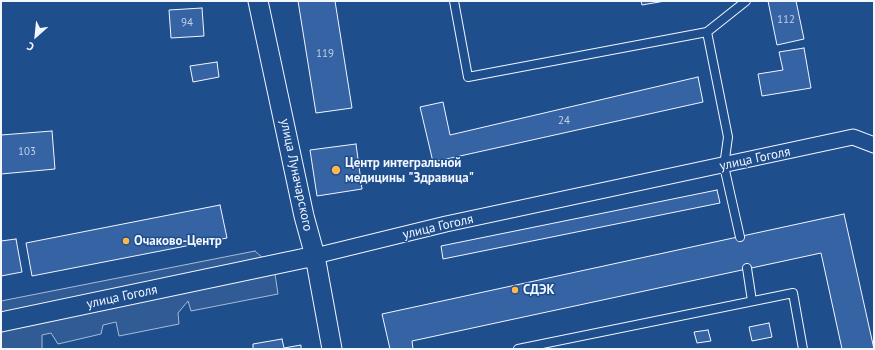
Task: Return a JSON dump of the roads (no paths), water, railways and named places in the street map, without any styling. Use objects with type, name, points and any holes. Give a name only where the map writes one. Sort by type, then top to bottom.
[{"type":"street","name":"улица Луначарского","points":[[258,1],[302,208],[314,256],[332,349]]},
{"type":"street","name":"улица Гоголя","points":[[1,322],[314,256],[446,224],[724,166],[854,137],[874,145]]},
{"type":"lane","points":[[454,1],[468,77],[707,32],[746,1]]},
{"type":"lane","points":[[707,32],[728,137],[724,166],[740,237]]},
{"type":"lane","points":[[747,268],[752,301]]},
{"type":"lane","points":[[518,349],[793,293],[803,349]]},
{"type":"place","name":"Центр интегральной медицины \"Здравица\"","points":[[336,170]]},
{"type":"place","name":"Очаково-Центр","points":[[126,241]]},
{"type":"place","name":"СДЭК","points":[[515,290]]}]
